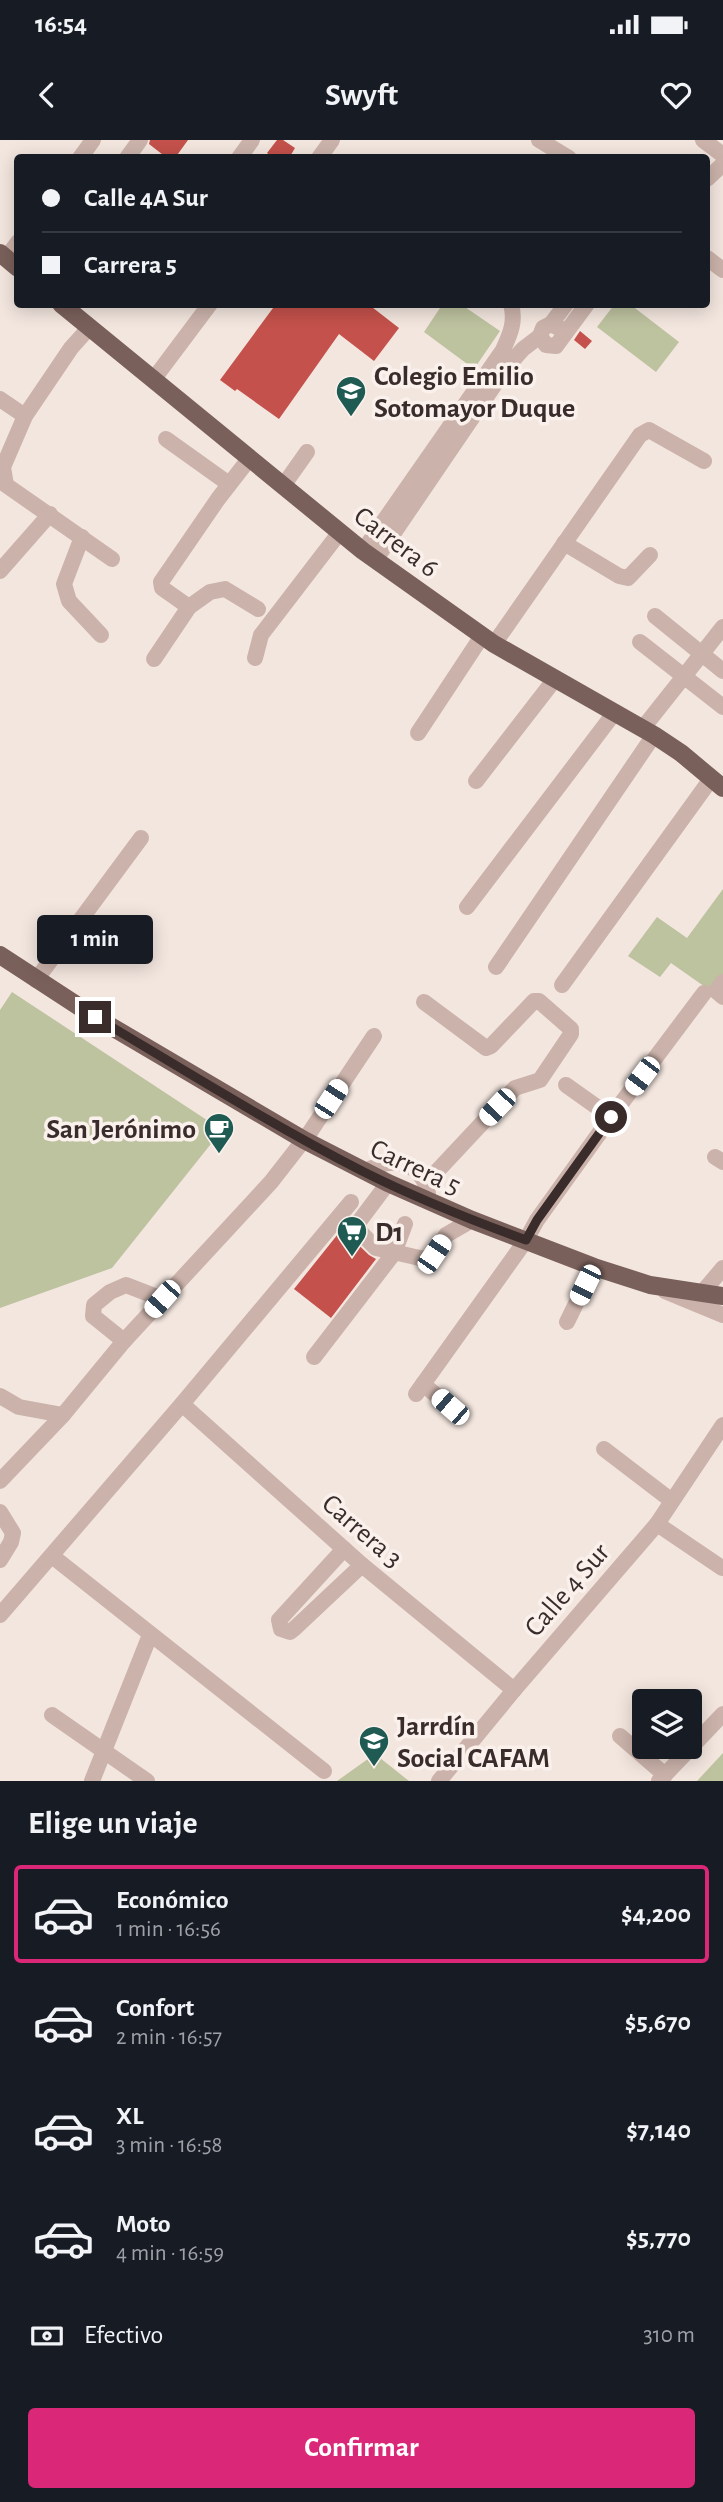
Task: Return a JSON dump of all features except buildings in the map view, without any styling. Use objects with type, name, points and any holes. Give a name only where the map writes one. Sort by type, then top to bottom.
[{"type":"main road","name":"Carrera 6","points":[[66,308],[369,555],[488,640],[649,732],[681,753],[717,783]]},
{"type":"main road","name":"Carrera 5","points":[[4,963],[304,1140],[365,1172],[472,1220],[650,1285]]},
{"type":"main road","points":[[650,1285],[723,1296]]},
{"type":"street","points":[[539,140],[562,154]]},
{"type":"street","points":[[153,380],[207,308]]},
{"type":"street","points":[[369,555],[503,350],[511,333],[512,308]]},
{"type":"street","points":[[552,332],[564,308]]},
{"type":"street","points":[[369,555],[506,368],[523,349],[552,332],[582,308]]},
{"type":"street","points":[[89,328],[71,348],[25,416],[3,467],[6,485],[112,559]]},
{"type":"street","points":[[0,399],[25,416]]},
{"type":"street","points":[[418,733],[564,543],[640,435],[649,430],[704,461]]},
{"type":"street","points":[[166,439],[229,484]]},
{"type":"street","points":[[283,486],[307,452]]},
{"type":"street","points":[[189,607],[162,588],[161,582],[249,459]]},
{"type":"street","points":[[0,571],[50,514]]},
{"type":"street","points":[[255,658],[261,635],[340,532]]},
{"type":"street","points":[[82,537],[64,584],[69,601],[101,635]]},
{"type":"street","points":[[564,543],[619,576],[628,578],[650,555]]},
{"type":"street","points":[[154,659],[189,607],[209,592],[225,589],[258,609]]},
{"type":"street","points":[[655,616],[723,671]]},
{"type":"street","points":[[496,967],[649,732],[661,704],[723,627]]},
{"type":"street","points":[[640,642],[723,707]]},
{"type":"street","points":[[476,781],[555,678]]},
{"type":"street","points":[[467,907],[615,712]]},
{"type":"street","points":[[562,985],[717,783]]},
{"type":"street","points":[[36,980],[141,838]]},
{"type":"street","points":[[450,1407],[419,1389],[611,1117],[716,991]]},
{"type":"street","points":[[424,1002],[486,1048],[491,1046],[534,1000],[539,1001],[571,1029],[571,1034],[540,1080],[515,1088],[426,1183]]},
{"type":"street","points":[[0,1480],[63,1415],[124,1341],[271,1182],[304,1140],[374,1036]]},
{"type":"street","points":[[566,1085],[611,1117]]},
{"type":"street","points":[[365,1172],[377,1164],[398,1163],[417,1172],[426,1183],[430,1202]]},
{"type":"street","points":[[388,1183],[355,1227],[376,1248],[424,1259],[434,1254],[446,1236],[472,1220]]},
{"type":"street","points":[[0,1615],[351,1202]]},
{"type":"street","points":[[314,1357],[394,1253],[405,1224]]},
{"type":"street","points":[[567,1322],[594,1266]]},
{"type":"street","points":[[701,1294],[723,1268]]},
{"type":"street","points":[[124,1341],[93,1316],[94,1305],[110,1292],[126,1285],[162,1299]]},
{"type":"street","name":"Carrera 5","points":[[650,1285],[723,1315]]},
{"type":"street","points":[[0,1396],[19,1407],[63,1415]]},
{"type":"street","name":"Carrera 3","points":[[182,1404],[362,1565],[514,1690]]},
{"type":"street","name":"Calle 4 Sur","points":[[439,1781],[657,1524],[723,1425]]},
{"type":"street","points":[[604,1449],[672,1501]]},
{"type":"street","points":[[0,1512],[13,1534],[0,1560]]},
{"type":"street","points":[[657,1524],[722,1568]]},
{"type":"street","points":[[344,1549],[279,1620],[281,1629],[290,1632],[296,1628],[362,1565]]},
{"type":"street","points":[[52,1556],[324,1771]]},
{"type":"street","points":[[92,1781],[150,1635]]},
{"type":"street","points":[[52,1715],[147,1781]]},
{"type":"street","points":[[620,1736],[662,1778],[721,1719]]},
{"type":"green space","points":[[440,308],[466,308],[500,331],[474,369],[424,332]]},
{"type":"green space","points":[[612,308],[635,308],[679,342],[656,372],[597,327]]},
{"type":"green space","points":[[723,889],[723,977],[708,989],[671,963],[660,977],[628,956],[657,917],[687,938]]},
{"type":"green space","points":[[12,992],[222,1130],[112,1268],[0,1308],[0,1010]]},
{"type":"green space","points":[[723,1753],[723,1781],[697,1781]]},
{"type":"green space","name":"Jarrdín Social CAFAM","points":[[375,1754],[409,1781],[337,1781]]},
{"type":"place","name":"Colegio Emilio Sotomayor Duque","points":[[351,418]]},
{"type":"place","name":"San Jerónimo","points":[[219,1155]]},
{"type":"place","name":"D1","points":[[352,1258]]},
{"type":"place","name":"Jarrdín Social CAFAM","points":[[374,1768]]},
{"type":"route","points":[[95,1017],[304,1140],[365,1172],[472,1220],[526,1240],[537,1220],[611,1117]]}]
